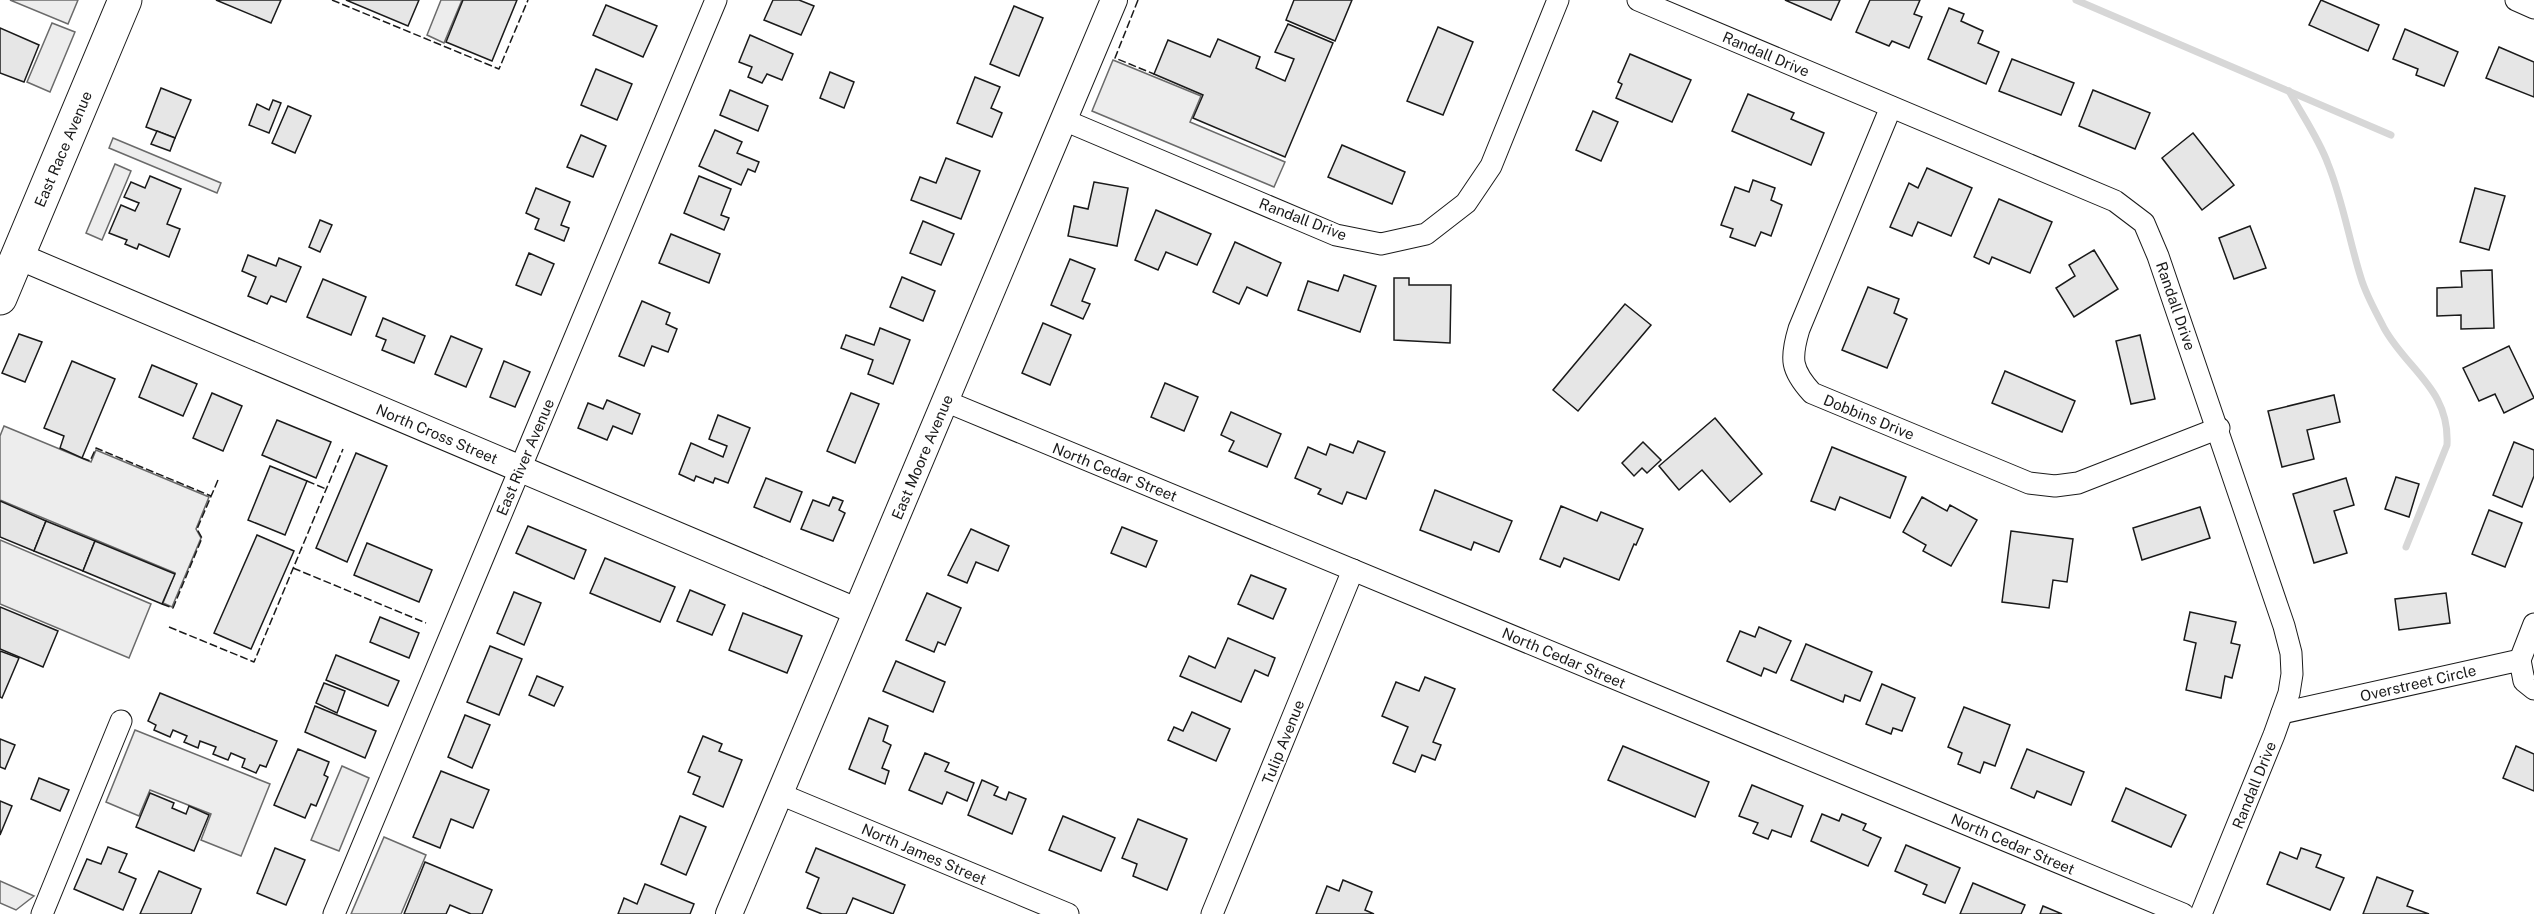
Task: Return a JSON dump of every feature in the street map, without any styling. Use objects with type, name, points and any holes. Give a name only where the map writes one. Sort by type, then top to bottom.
[{"type":"main road","name":"East Race Avenue","points":[[0,297],[9,252],[125,0]]},
{"type":"street","name":"East River Avenue","points":[[334,914],[716,0]]},
{"type":"street","name":"East Moore Avenue","points":[[729,914],[1114,0]]},
{"type":"street","name":"Randall Drive","points":[[1064,120],[1336,235],[1381,244],[1426,234],[1466,203],[1491,166],[1558,0]]},
{"type":"street","name":"Randall Drive","points":[[1638,0],[2115,201],[2144,222],[2219,428],[2291,653],[2292,674],[2282,713],[2201,914]]},
{"type":"street","points":[[2516,0],[2534,8]]},
{"type":"street","name":"Dobbins Drive","points":[[1891,107],[1792,351],[1797,377],[1812,393],[2029,483],[2055,486],[2078,483],[2219,428]]},
{"type":"street","name":"North Cross Street","points":[[9,252],[856,611]]},
{"type":"street","name":"North Cedar Street","points":[[945,401],[2183,914]]},
{"type":"street","name":"Tulip Avenue","points":[[1212,914],[1353,570]]},
{"type":"street","points":[[2534,624],[2520,660],[2524,681],[2534,689]]},
{"type":"street","name":"Overstreet Circle","points":[[2282,713],[2520,660]]},
{"type":"street","points":[[42,914],[121,722]]},
{"type":"street","name":"North James Street","points":[[780,794],[1068,914]]},
{"type":"shaded area","points":[[10,0],[78,0],[68,24]]},
{"type":"shaded area","points":[[441,0],[462,0],[444,43],[427,35]]},
{"type":"shaded area","points":[[52,23],[75,32],[50,92],[27,82]]},
{"type":"shaded area","points":[[1113,60],[1201,96],[1190,122],[1285,162],[1274,187],[1092,111]]},
{"type":"shaded area","points":[[113,138],[221,183],[217,193],[109,148]]},
{"type":"shaded area","points":[[115,164],[131,171],[102,240],[86,233]]},
{"type":"shaded area","points":[[4,426],[91,462],[96,450],[209,497],[196,529],[201,538],[172,607],[163,603],[175,573],[0,500],[0,436]]},
{"type":"shaded area","points":[[0,540],[151,604],[129,658],[0,604]]},
{"type":"shaded area","points":[[135,730],[270,784],[241,856],[201,840],[211,814],[150,790],[139,816],[106,802]]},
{"type":"shaded area","points":[[342,766],[369,778],[339,851],[311,840]]},
{"type":"shaded area","points":[[384,837],[426,855],[401,914],[351,914]]},
{"type":"shaded area","points":[[0,881],[34,896],[16,910],[0,903]]},
{"type":"building","points":[[216,0],[281,0],[271,23]]},
{"type":"building","points":[[346,0],[419,0],[408,26]]},
{"type":"building","points":[[463,0],[517,0],[492,61],[446,42]]},
{"type":"building","points":[[773,0],[799,0],[814,6],[801,35],[764,20]]},
{"type":"building","points":[[1294,0],[1352,0],[1335,41],[1286,20]]},
{"type":"building","points":[[1785,0],[1840,0],[1831,20]]},
{"type":"building","points":[[1870,0],[1920,0],[1914,14],[1922,17],[1909,48],[1892,41],[1889,46],[1856,32]]},
{"type":"building","points":[[2321,0],[2379,25],[2368,51],[2309,25]]},
{"type":"building","points":[[606,5],[657,26],[643,57],[593,35]]},
{"type":"building","points":[[1014,6],[1043,18],[1019,76],[990,64]]},
{"type":"building","points":[[1949,8],[1964,14],[1961,21],[1983,31],[1978,43],[1999,52],[1986,84],[1928,59]]},
{"type":"building","points":[[1288,24],[1333,43],[1285,157],[1193,118],[1203,95],[1154,74],[1168,40],[1210,57],[1218,39],[1260,57],[1256,68],[1285,81],[1294,59],[1275,52]]},
{"type":"building","points":[[1438,27],[1473,42],[1443,115],[1407,101]]},
{"type":"building","points":[[0,28],[39,45],[24,82],[0,73]]},
{"type":"building","points":[[2405,29],[2458,52],[2444,86],[2416,75],[2418,69],[2393,59]]},
{"type":"building","points":[[750,35],[793,54],[782,80],[767,74],[762,83],[748,77],[752,67],[739,62]]},
{"type":"building","points":[[2499,47],[2534,62],[2534,97],[2486,78]]},
{"type":"building","points":[[1630,54],[1691,80],[1672,122],[1616,98],[1622,84],[1618,82]]},
{"type":"building","points":[[2012,59],[2074,83],[2061,115],[1999,91]]},
{"type":"building","points":[[596,69],[632,84],[617,120],[581,105]]},
{"type":"building","points":[[830,72],[854,82],[844,108],[820,98]]},
{"type":"building","points":[[975,77],[1000,87],[991,108],[1002,113],[992,137],[957,123]]},
{"type":"building","points":[[161,88],[191,100],[175,138],[146,127]]},
{"type":"building","points":[[730,90],[768,106],[758,131],[720,115]]},
{"type":"building","points":[[2093,90],[2150,113],[2135,149],[2079,126]]},
{"type":"building","points":[[1748,94],[1794,113],[1791,119],[1824,133],[1811,165],[1732,131]]},
{"type":"building","points":[[273,100],[281,103],[269,133],[249,125],[257,104],[269,110]]},
{"type":"building","points":[[288,106],[311,116],[295,153],[272,143]]},
{"type":"building","points":[[1593,111],[1618,122],[1601,161],[1576,150]]},
{"type":"building","points":[[715,130],[742,142],[737,153],[759,162],[755,172],[748,169],[741,185],[699,166]]},
{"type":"building","points":[[157,131],[175,138],[170,151],[151,144]]},
{"type":"building","points":[[2193,133],[2234,185],[2202,210],[2162,158]]},
{"type":"building","points":[[581,135],[606,146],[593,177],[567,167]]},
{"type":"building","points":[[1342,145],[1405,172],[1392,204],[1328,177]]},
{"type":"building","points":[[946,158],[980,171],[961,219],[911,200],[920,177],[936,183]]},
{"type":"building","points":[[1927,168],[1972,188],[1951,236],[1918,222],[1912,236],[1890,227],[1909,183],[1918,188]]},
{"type":"building","points":[[150,176],[181,189],[167,224],[180,229],[169,257],[139,244],[137,249],[125,244],[127,240],[109,233],[121,205],[135,211],[139,203],[124,197],[131,182],[145,188]]},
{"type":"building","points":[[699,176],[731,189],[721,215],[729,218],[724,230],[684,213]]},
{"type":"building","points":[[1753,180],[1775,188],[1771,200],[1782,205],[1771,236],[1761,232],[1755,246],[1730,237],[1733,229],[1721,225],[1735,187],[1749,192]]},
{"type":"building","points":[[1094,182],[1128,188],[1117,246],[1068,236],[1074,206],[1088,209]]},
{"type":"building","points":[[536,188],[570,202],[561,225],[569,228],[564,241],[535,229],[539,219],[526,213]]},
{"type":"building","points":[[2475,188],[2505,196],[2489,250],[2460,242]]},
{"type":"building","points":[[1999,199],[2052,222],[2030,273],[1992,257],[1989,264],[1974,257]]},
{"type":"building","points":[[1156,210],[1211,234],[1197,265],[1166,252],[1158,270],[1135,260]]},
{"type":"building","points":[[320,220],[332,225],[320,252],[309,247]]},
{"type":"building","points":[[923,221],[954,234],[941,265],[910,253]]},
{"type":"building","points":[[2250,226],[2266,268],[2234,279],[2219,238]]},
{"type":"building","points":[[671,234],[720,254],[709,283],[659,263]]},
{"type":"building","points":[[1235,242],[1281,263],[1267,296],[1247,287],[1239,304],[1213,292]]},
{"type":"building","points":[[2094,250],[2118,289],[2074,317],[2056,288],[2075,276],[2069,265]]},
{"type":"building","points":[[529,253],[554,264],[541,295],[516,285]]},
{"type":"building","points":[[248,255],[276,266],[279,258],[301,267],[286,302],[271,296],[267,304],[248,296],[256,277],[242,271]]},
{"type":"building","points":[[1070,259],[1095,269],[1082,301],[1090,304],[1083,319],[1051,305]]},
{"type":"building","points":[[2492,270],[2494,328],[2461,329],[2461,315],[2437,316],[2437,288],[2462,287],[2461,271]]},
{"type":"building","points":[[1344,275],[1376,286],[1360,332],[1298,310],[1308,281],[1338,291]]},
{"type":"building","points":[[902,277],[935,291],[923,321],[890,307]]},
{"type":"building","points":[[1394,278],[1409,278],[1409,285],[1451,285],[1450,343],[1394,340]]},
{"type":"building","points":[[323,279],[366,297],[351,335],[307,317]]},
{"type":"building","points":[[1868,287],[1899,299],[1894,313],[1907,319],[1887,368],[1842,350]]},
{"type":"building","points":[[642,301],[670,313],[666,324],[677,329],[668,352],[652,346],[644,366],[619,356]]},
{"type":"building","points":[[1625,304],[1651,325],[1578,411],[1553,390]]},
{"type":"building","points":[[383,318],[425,336],[414,363],[382,350],[386,340],[376,336]]},
{"type":"building","points":[[1043,323],[1071,335],[1050,385],[1022,373]]},
{"type":"building","points":[[880,328],[910,340],[893,384],[868,374],[873,360],[841,348],[846,335],[874,345]]},
{"type":"building","points":[[19,334],[42,342],[25,382],[2,373]]},
{"type":"building","points":[[2140,335],[2155,399],[2131,404],[2116,341]]},
{"type":"building","points":[[451,336],[482,349],[466,387],[435,374]]},
{"type":"building","points":[[2509,346],[2534,398],[2504,413],[2495,394],[2479,401],[2463,368]]},
{"type":"building","points":[[72,361],[115,379],[82,458],[60,448],[64,436],[44,428]]},
{"type":"building","points":[[504,361],[530,372],[515,407],[490,397]]},
{"type":"building","points":[[152,365],[197,384],[183,416],[139,397]]},
{"type":"building","points":[[2005,371],[2075,401],[2062,432],[1992,403]]},
{"type":"building","points":[[1165,383],[1198,397],[1184,431],[1151,417]]},
{"type":"building","points":[[212,393],[242,406],[223,451],[193,438]]},
{"type":"building","points":[[851,393],[879,404],[855,463],[827,451]]},
{"type":"building","points":[[2334,395],[2340,422],[2307,430],[2314,459],[2282,467],[2268,411]]},
{"type":"building","points":[[607,400],[640,414],[632,434],[613,426],[607,440],[578,428],[588,403],[603,409]]},
{"type":"building","points":[[1231,412],[1281,434],[1267,467],[1229,451],[1234,441],[1221,435]]},
{"type":"building","points":[[718,415],[750,428],[728,483],[715,478],[713,483],[696,476],[694,481],[679,474],[691,443],[723,457],[727,446],[709,439]]},
{"type":"building","points":[[1715,418],[1762,474],[1730,502],[1702,470],[1679,490],[1659,466]]},
{"type":"building","points":[[277,420],[331,442],[316,478],[262,455]]},
{"type":"building","points":[[1358,441],[1385,452],[1366,499],[1347,492],[1342,504],[1318,494],[1321,489],[1295,478],[1308,447],[1326,455],[1330,444],[1353,453]]},
{"type":"building","points":[[1643,442],[1661,460],[1647,473],[1642,468],[1634,476],[1622,463]]},
{"type":"building","points":[[2514,442],[2534,450],[2534,476],[2522,507],[2493,495]]},
{"type":"building","points":[[1832,447],[1906,477],[1890,518],[1840,497],[1835,510],[1811,501]]},
{"type":"building","points":[[356,453],[387,466],[347,562],[316,548]]},
{"type":"building","points":[[270,466],[307,481],[285,535],[248,520]]},
{"type":"building","points":[[2396,477],[2419,484],[2409,517],[2385,509]]},
{"type":"building","points":[[766,478],[802,492],[790,522],[754,507]]},
{"type":"building","points":[[2346,478],[2354,505],[2334,511],[2347,553],[2314,563],[2293,494]]},
{"type":"building","points":[[1435,490],[1512,521],[1499,552],[1474,542],[1471,550],[1420,530]]},
{"type":"building","points":[[833,497],[843,501],[839,510],[845,513],[833,541],[801,529],[813,500],[829,506]]},
{"type":"building","points":[[1922,497],[1947,511],[1950,505],[1977,520],[1951,566],[1923,551],[1926,545],[1903,532]]},
{"type":"building","points":[[0,501],[46,521],[34,551],[0,537]]},
{"type":"building","points":[[1561,506],[1597,521],[1601,512],[1643,529],[1619,580],[1564,558],[1560,567],[1540,559]]},
{"type":"building","points":[[2200,507],[2210,538],[2142,560],[2133,528]]},
{"type":"building","points":[[2489,510],[2522,523],[2505,567],[2472,554]]},
{"type":"building","points":[[46,521],[95,541],[83,571],[34,551]]},
{"type":"building","points":[[528,526],[586,550],[574,579],[516,553]]},
{"type":"building","points":[[1122,527],[1157,541],[1146,567],[1111,553]]},
{"type":"building","points":[[971,529],[1009,546],[998,571],[976,562],[967,583],[948,575]]},
{"type":"building","points":[[2011,531],[2073,539],[2067,582],[2053,580],[2049,608],[2002,602]]},
{"type":"building","points":[[257,535],[294,551],[251,649],[214,633]]},
{"type":"building","points":[[95,541],[175,574],[162,604],[83,571]]},
{"type":"building","points":[[367,543],[432,570],[419,602],[354,575]]},
{"type":"building","points":[[605,558],[675,587],[660,622],[590,593]]},
{"type":"building","points":[[1251,575],[1286,589],[1273,619],[1238,604]]},
{"type":"building","points":[[690,590],[725,605],[712,635],[677,621]]},
{"type":"building","points":[[514,592],[541,603],[524,645],[497,633]]},
{"type":"building","points":[[927,593],[961,608],[945,645],[938,642],[934,652],[906,640]]},
{"type":"building","points":[[2446,593],[2450,623],[2399,630],[2395,599]]},
{"type":"building","points":[[0,607],[58,631],[43,667],[0,649]]},
{"type":"building","points":[[2190,612],[2236,622],[2231,643],[2240,645],[2232,678],[2225,676],[2221,698],[2186,690],[2196,643],[2184,640]]},
{"type":"building","points":[[743,613],[802,636],[787,673],[729,650]]},
{"type":"building","points":[[380,617],[419,633],[409,658],[370,642]]},
{"type":"building","points":[[1759,627],[1791,641],[1776,673],[1764,668],[1761,676],[1727,661],[1740,631],[1755,637]]},
{"type":"building","points":[[1228,638],[1275,658],[1268,676],[1255,670],[1241,702],[1180,676],[1189,656],[1215,668]]},
{"type":"building","points":[[1806,644],[1872,672],[1860,701],[1845,695],[1843,702],[1791,680]]},
{"type":"building","points":[[490,646],[522,659],[499,715],[467,702]]},
{"type":"building","points":[[0,651],[19,658],[2,698],[0,697]]},
{"type":"building","points":[[336,655],[399,681],[388,706],[326,680]]},
{"type":"building","points":[[896,661],[945,682],[933,712],[883,691]]},
{"type":"building","points":[[537,676],[563,687],[554,706],[529,695]]},
{"type":"building","points":[[1425,677],[1455,689],[1433,742],[1441,745],[1435,760],[1422,755],[1415,772],[1393,763],[1408,727],[1382,716],[1396,682],[1419,691]]},
{"type":"building","points":[[324,683],[345,691],[337,713],[316,703]]},
{"type":"building","points":[[1882,684],[1915,698],[1902,731],[1893,728],[1891,734],[1866,724]]},
{"type":"building","points":[[160,693],[277,741],[266,767],[260,765],[256,773],[242,767],[245,759],[231,753],[228,760],[213,754],[216,747],[200,741],[198,748],[184,742],[187,736],[173,730],[170,737],[154,730],[156,725],[148,721]]},
{"type":"building","points":[[315,706],[376,731],[365,758],[305,732]]},
{"type":"building","points":[[1964,707],[2010,725],[1995,766],[1984,762],[1980,773],[1958,764],[1962,753],[1948,747]]},
{"type":"building","points":[[1192,712],[1230,729],[1216,761],[1168,740],[1174,727],[1183,731]]},
{"type":"building","points":[[465,715],[490,725],[472,768],[448,757]]},
{"type":"building","points":[[869,718],[888,726],[883,741],[891,745],[882,768],[889,771],[885,784],[849,769]]},
{"type":"building","points":[[703,736],[722,744],[719,751],[742,760],[723,807],[693,794],[700,777],[688,772]]},
{"type":"building","points":[[0,739],[15,745],[5,769],[0,767]]},
{"type":"building","points":[[1623,746],[1709,782],[1695,817],[1608,780]]},
{"type":"building","points":[[2516,746],[2534,754],[2534,791],[2503,778]]},
{"type":"building","points":[[298,749],[329,762],[324,775],[328,777],[316,806],[311,804],[305,818],[274,805]]},
{"type":"building","points":[[2027,749],[2084,772],[2071,805],[2037,791],[2034,798],[2011,788]]},
{"type":"building","points":[[925,753],[949,763],[945,771],[974,783],[967,801],[947,792],[942,804],[909,790]]},
{"type":"building","points":[[441,771],[489,790],[473,828],[451,819],[440,848],[413,837]]},
{"type":"building","points":[[39,778],[69,790],[60,811],[31,799]]},
{"type":"building","points":[[982,780],[998,787],[994,795],[1006,800],[1009,792],[1026,799],[1012,834],[968,815]]},
{"type":"building","points":[[1752,785],[1803,806],[1791,837],[1772,830],[1768,839],[1753,833],[1758,823],[1739,816]]},
{"type":"building","points":[[2126,788],[2186,815],[2171,847],[2112,821]]},
{"type":"building","points":[[150,793],[174,803],[172,808],[186,814],[189,806],[209,815],[194,851],[136,827]]},
{"type":"building","points":[[0,801],[12,806],[0,835]]},
{"type":"building","points":[[1822,814],[1839,821],[1842,814],[1866,824],[1863,830],[1881,838],[1868,866],[1811,841]]},
{"type":"building","points":[[680,816],[706,827],[686,875],[661,864]]},
{"type":"building","points":[[1063,816],[1115,838],[1101,871],[1049,850]]},
{"type":"building","points":[[1138,819],[1187,839],[1167,890],[1133,876],[1137,864],[1122,858]]},
{"type":"building","points":[[1906,845],[1960,868],[1945,903],[1923,894],[1927,885],[1895,871]]},
{"type":"building","points":[[108,847],[127,854],[119,872],[136,879],[123,910],[74,889],[87,859],[101,864]]},
{"type":"building","points":[[275,848],[305,860],[286,905],[257,893]]},
{"type":"building","points":[[816,848],[905,885],[893,914],[853,898],[846,914],[822,914],[807,908],[819,878],[806,872]]},
{"type":"building","points":[[2301,848],[2321,855],[2316,867],[2344,878],[2330,910],[2267,884],[2280,852],[2297,859]]},
{"type":"building","points":[[425,862],[492,890],[482,914],[471,914],[450,905],[446,914],[404,914]]},
{"type":"building","points":[[159,871],[201,889],[191,914],[140,914]]},
{"type":"building","points":[[2377,877],[2413,891],[2407,906],[2429,914],[2363,914]]},
{"type":"building","points":[[1343,880],[1372,892],[1365,910],[1374,914],[1316,914],[1327,886],[1339,891]]},
{"type":"building","points":[[1973,883],[2025,905],[2021,914],[1960,914]]},
{"type":"building","points":[[645,884],[694,904],[690,914],[618,914],[624,898],[637,904]]},
{"type":"building","points":[[2043,906],[2062,914],[2040,914]]},
{"type":"waterway","points":[[2076,0],[2391,135]]},
{"type":"waterway","points":[[2289,91],[2328,164],[2368,297],[2384,328],[2426,382],[2442,409],[2447,445],[2406,547]]},
{"type":"fence","points":[[332,0],[499,69],[528,0]]},
{"type":"fence","points":[[1138,0],[1115,58],[1154,74]]},
{"type":"fence","points":[[82,458],[90,461],[96,448],[211,496]]},
{"type":"fence","points":[[169,627],[254,662],[343,449]]},
{"type":"fence","points":[[162,604],[173,608],[202,538],[197,529],[218,480]]},
{"type":"fence","points":[[307,481],[326,489]]},
{"type":"fence","points":[[293,568],[426,623]]}]
